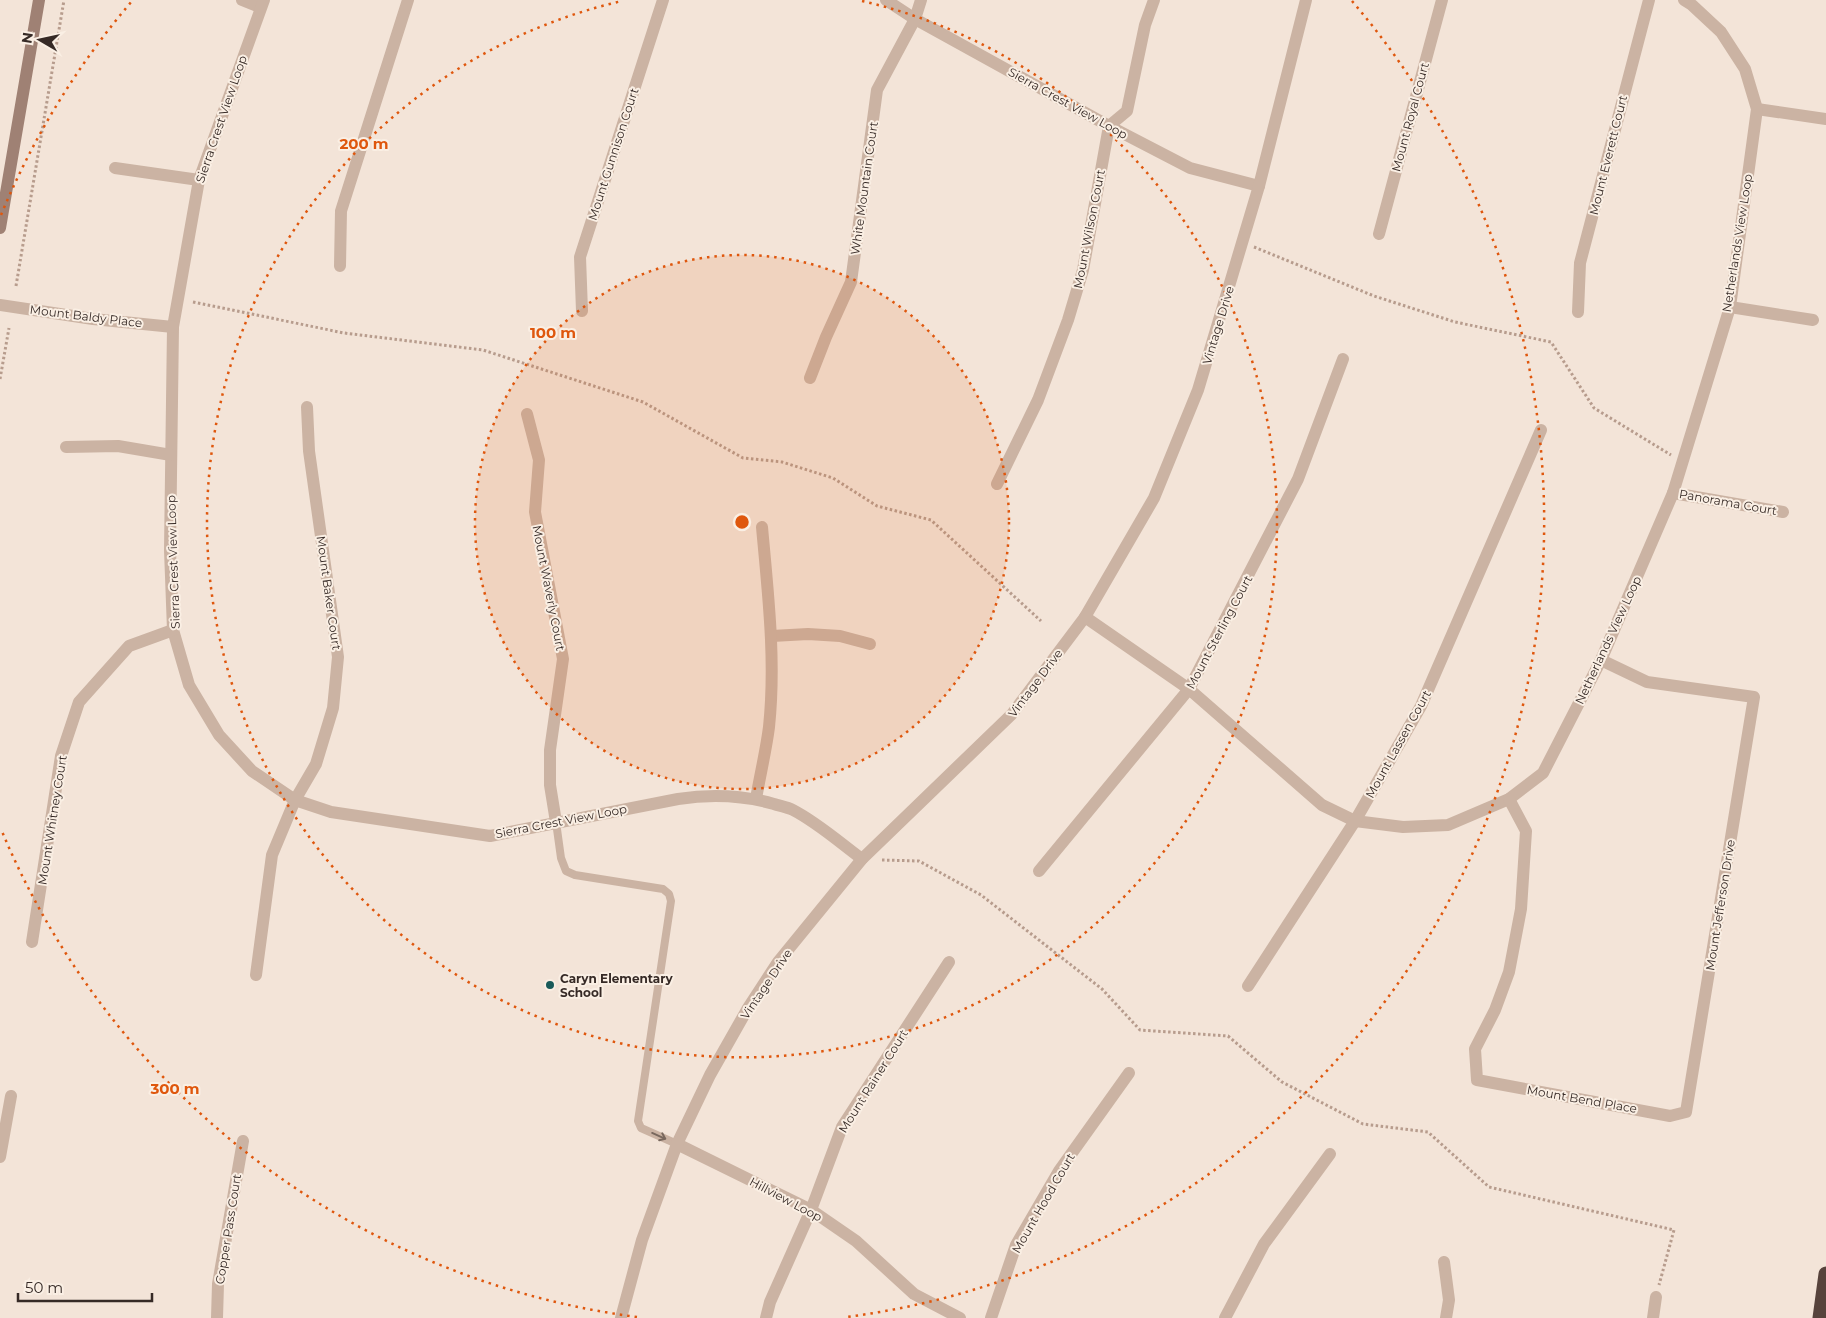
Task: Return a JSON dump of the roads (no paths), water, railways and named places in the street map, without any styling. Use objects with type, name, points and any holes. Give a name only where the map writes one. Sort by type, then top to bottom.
[{"type":"highway","points":[[1820,1318],[1826,1274]]},
{"type":"main road","points":[[0,228],[39,0]]},
{"type":"street","points":[[242,0],[262,4]]},
{"type":"street","points":[[340,266],[341,211],[408,0]]},
{"type":"street","name":"Mount Gunnison Court","points":[[582,311],[580,257],[663,0]]},
{"type":"street","name":"Sierra Crest View Loop","points":[[886,0],[915,19],[1109,126],[1190,168],[1259,186]]},
{"type":"street","name":"White Mountain Court","points":[[810,378],[851,282],[877,90],[915,19],[921,0]]},
{"type":"street","points":[[1109,126],[1127,111],[1145,25],[1154,0]]},
{"type":"street","name":"Vintage Drive","points":[[621,1318],[642,1240],[677,1144],[710,1075],[748,1008],[778,962],[862,859],[1012,714],[1085,617],[1154,498],[1198,390],[1259,186],[1306,0]]},
{"type":"street","name":"Mount Royal Court","points":[[1379,234],[1442,0]]},
{"type":"street","name":"Mount Everett Court","points":[[1578,312],[1580,263],[1649,0]]},
{"type":"street","name":"Netherlands View Loop","points":[[1085,617],[1189,689],[1322,805],[1355,821],[1403,827],[1448,825],[1509,799],[1543,773],[1601,660],[1672,493],[1730,307],[1757,109],[1745,69],[1720,32],[1692,5],[1684,0]]},
{"type":"street","name":"Sierra Crest View Loop","points":[[262,4],[199,180],[172,327],[170,550],[174,630],[189,685],[219,735],[252,771],[294,800],[331,812],[490,836],[678,799],[707,795],[756,799],[791,808],[818,824],[862,859]]},
{"type":"street","points":[[1757,109],[1826,119]]},
{"type":"street","name":"Mount Wilson Court","points":[[998,484],[1038,400],[1068,320],[1083,270],[1109,126]]},
{"type":"street","points":[[115,168],[199,180]]},
{"type":"street","name":"Mount Baldy Place","points":[[0,305],[93,319],[172,327]]},
{"type":"street","points":[[1730,307],[1813,320]]},
{"type":"street","name":"Mount Sterling Court","points":[[1039,871],[1189,689],[1298,479],[1343,359]]},
{"type":"street","name":"Mount Baker Court","points":[[256,975],[272,855],[294,800],[316,764],[333,708],[338,657],[309,451],[307,407]]},
{"type":"street","name":"Mount Waverly Court","points":[[527,414],[539,460],[535,512],[563,659],[550,750],[550,785],[556,822]]},
{"type":"street","name":"Mount Lassen Court","points":[[1248,986],[1355,821],[1421,706],[1541,430]]},
{"type":"street","points":[[66,447],[118,446],[171,454]]},
{"type":"street","name":"Panorama Court","points":[[1672,493],[1783,512]]},
{"type":"street","points":[[756,799],[769,728],[772,636],[762,527]]},
{"type":"street","name":"Mount Whitney Court","points":[[32,942],[61,756],[78,702],[130,646],[174,630]]},
{"type":"street","points":[[772,636],[808,634],[840,636],[870,644]]},
{"type":"street","name":"Mount Jefferson Drive","points":[[1601,660],[1647,682],[1754,697],[1686,1112]]},
{"type":"street","name":"Mount Bend Place","points":[[1509,799],[1526,831],[1521,909],[1509,972],[1495,1010],[1475,1049],[1477,1080],[1670,1116],[1686,1112]]},
{"type":"street","name":"Mount Rainer Court","points":[[766,1318],[770,1302],[811,1210],[842,1126],[949,962]]},
{"type":"street","name":"Mount Hood Court","points":[[990,1318],[1016,1245],[1059,1171],[1129,1073]]},
{"type":"street","points":[[0,1157],[11,1096]]},
{"type":"street","name":"Copper Pass Court","points":[[217,1318],[218,1284],[243,1141]]},
{"type":"street","name":"Hillview Loop","points":[[677,1144],[811,1210],[856,1240],[914,1294],[960,1318]]},
{"type":"street","points":[[1225,1318],[1264,1244],[1330,1154]]},
{"type":"street","points":[[1444,1262],[1449,1300],[1446,1318]]},
{"type":"street","points":[[1653,1318],[1656,1297]]},
{"type":"lane","points":[[556,822],[561,858],[566,870],[576,876],[662,889],[669,894],[670,901],[638,1121],[641,1128],[677,1144]]},
{"type":"place","name":"Caryn Elementary School","points":[[550,985]]}]
